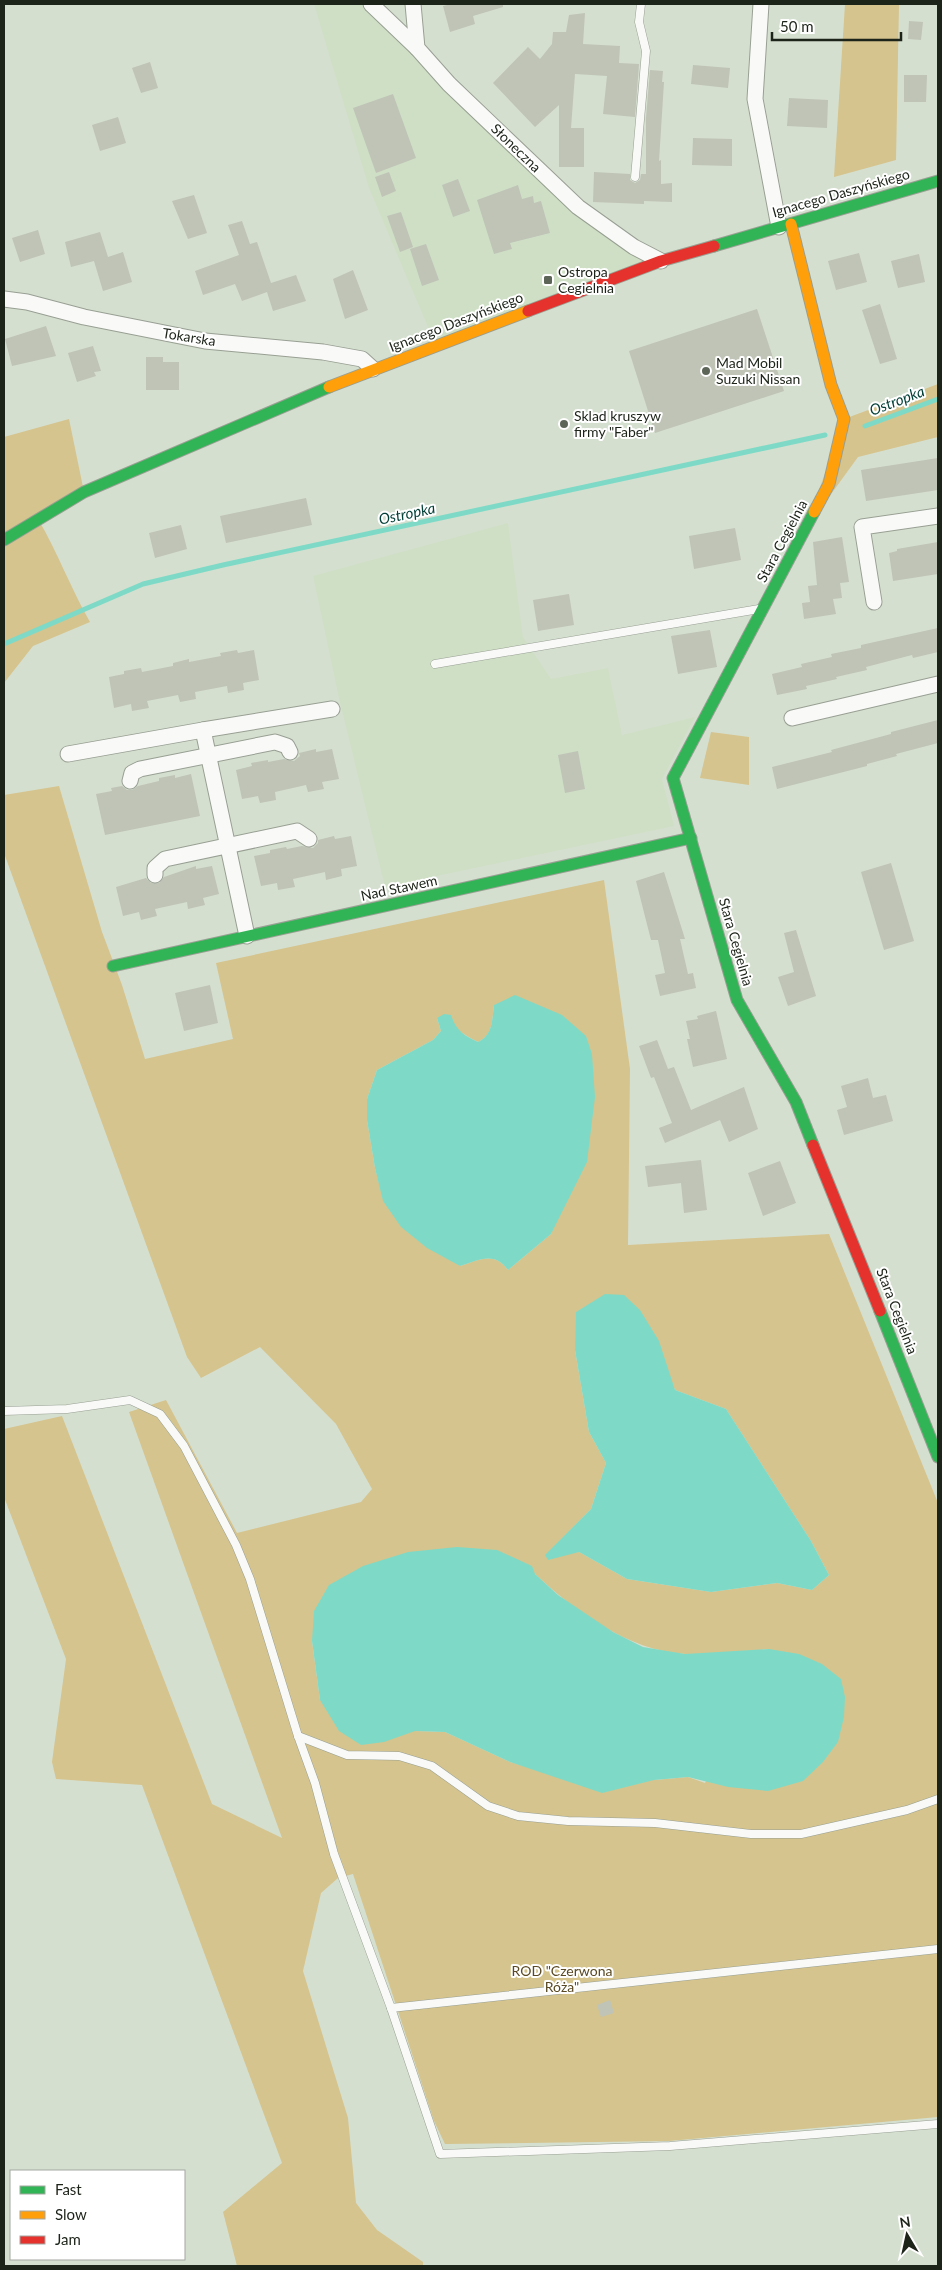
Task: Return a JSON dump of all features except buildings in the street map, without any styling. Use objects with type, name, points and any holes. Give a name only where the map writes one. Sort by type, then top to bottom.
[{"type":"street","name":"Słoneczna","points":[[370,4],[417,48],[449,84],[578,207],[634,247],[661,261]]},
{"type":"street","points":[[413,4],[417,48]]},
{"type":"street","points":[[761,4],[755,99],[785,225]]},
{"type":"street","name":"Ignacego Daszyńskiego","points":[[4,540],[84,492],[271,410],[373,369],[661,261],[938,180]]},
{"type":"street","name":"Stara Cegielnia","points":[[785,225],[844,419],[830,484],[673,778],[737,1000],[796,1102],[938,1457]]},
{"type":"street","name":"Tokarska","points":[[4,298],[196,339],[323,352],[362,359],[373,369]]},
{"type":"street","points":[[874,602],[862,527],[938,516]]},
{"type":"street","points":[[792,718],[938,684]]},
{"type":"street","points":[[68,754],[332,709]]},
{"type":"street","points":[[203,730],[247,936]]},
{"type":"street","points":[[130,781],[132,773],[140,768],[274,742],[287,746],[290,752]]},
{"type":"street","points":[[155,875],[155,868],[165,858],[297,831],[309,839]]},
{"type":"street","name":"Nad Stawem","points":[[113,966],[691,838]]},
{"type":"lane","points":[[635,177],[646,51],[639,22],[641,4]]},
{"type":"lane","points":[[436,664],[764,608]]},
{"type":"lane","points":[[4,1411],[26,1412],[67,1409],[130,1400],[160,1414],[184,1446],[236,1544],[250,1579],[298,1736],[315,1783],[334,1854],[391,2008],[440,2154],[670,2146],[938,2124]]},
{"type":"lane","points":[[298,1736],[347,1755],[399,1756],[407,1758],[432,1766],[488,1806],[518,1816],[568,1821],[655,1823],[751,1834],[801,1834],[907,1810],[938,1799]]},
{"type":"lane","points":[[391,2008],[938,1949]]},
{"type":"shaded area","points":[[314,4],[371,4],[578,207],[661,261],[436,346],[369,188]]},
{"type":"shaded area","points":[[508,523],[523,637],[551,679],[608,668],[622,735],[695,717],[662,779],[674,826],[385,887],[339,698],[313,576]]},
{"type":"green space","points":[[845,4],[899,4],[896,160],[834,177]]},
{"type":"green space","points":[[938,384],[938,437],[858,457],[805,530],[844,419]]},
{"type":"green space","points":[[69,419],[84,492],[38,519],[90,622],[33,646],[4,683],[4,437]]},
{"type":"green space","points":[[711,732],[749,737],[749,785],[700,778]]},
{"type":"green space","name":"ROD \"Czerwona Róża\"","points":[[59,786],[102,932],[122,985],[145,1059],[233,1039],[216,963],[604,880],[630,1069],[628,1245],[829,1234],[938,1503],[938,2117],[669,2141],[445,2144],[434,2121],[353,1874],[338,1878],[321,1893],[303,1971],[348,2118],[356,2203],[377,2230],[423,2262],[423,2266],[237,2266],[223,2212],[282,2163],[142,1785],[56,1779],[52,1762],[66,1659],[4,1497],[4,1429],[62,1416],[212,1804],[282,1838],[129,1412],[166,1400],[237,1533],[361,1502],[372,1489],[336,1424],[260,1347],[201,1378],[187,1357],[4,853],[4,795]],"holes":[[[494,1005],[557,1219],[551,1234],[508,1270],[503,1264],[492,1259],[480,1260],[460,1266],[384,1201],[375,1168],[367,1120],[367,1099],[377,1070],[433,1040],[441,1031],[437,1018],[478,1042],[487,1036],[492,1022]],[[575,1350],[668,1372],[675,1390],[726,1409],[811,1541],[829,1575],[812,1590],[777,1583],[711,1592],[627,1579],[579,1552],[546,1555],[591,1509],[606,1463],[589,1432]],[[535,1574],[585,1615],[623,1637],[643,1645],[685,1654],[769,1649],[705,1783],[688,1777],[655,1780],[541,1771],[510,1762],[445,1732],[415,1731],[320,1700],[312,1641]]]},
{"type":"water","points":[[515,995],[562,1015],[586,1036],[592,1054],[595,1097],[587,1162],[551,1234],[508,1270],[503,1264],[492,1259],[480,1260],[460,1266],[427,1248],[401,1227],[383,1201],[367,1120],[367,1099],[377,1070],[433,1040],[441,1031],[437,1018],[444,1014],[451,1015],[462,1032],[478,1042],[489,1031],[494,1005]]},
{"type":"water","points":[[605,1294],[624,1295],[640,1310],[659,1341],[675,1390],[726,1409],[811,1541],[829,1575],[812,1590],[777,1583],[711,1592],[627,1579],[579,1552],[548,1560],[545,1555],[591,1509],[606,1463],[589,1432],[575,1350],[576,1312]]},
{"type":"water","points":[[457,1547],[497,1550],[532,1566],[535,1574],[558,1595],[613,1632],[643,1647],[685,1654],[769,1649],[799,1654],[822,1664],[841,1679],[845,1697],[844,1717],[838,1742],[823,1762],[803,1781],[768,1791],[728,1787],[688,1777],[654,1780],[602,1793],[510,1762],[445,1732],[415,1731],[384,1742],[361,1745],[339,1731],[320,1700],[312,1641],[314,1611],[329,1585],[363,1566],[408,1552]]},
{"type":"waterway","name":"Ostropka","points":[[865,426],[938,399]]},
{"type":"waterway","name":"Ostropka","points":[[4,644],[143,584],[825,435]]},
{"type":"traffic: fast","points":[[714,246],[938,181]]},
{"type":"traffic: fast","points":[[4,540],[84,492],[329,387]]},
{"type":"traffic: fast","points":[[813,1145],[796,1102],[737,1000],[673,778],[814,512]]},
{"type":"traffic: fast","points":[[113,966],[691,838]]},
{"type":"traffic: fast","points":[[880,1311],[938,1457]]},
{"type":"traffic: slow","points":[[791,224],[831,385],[844,419],[829,484],[814,512]]},
{"type":"traffic: slow","points":[[329,387],[528,311]]},
{"type":"traffic: jam","points":[[528,311],[661,261],[714,246]]},
{"type":"traffic: jam","points":[[813,1145],[880,1311]]},
{"type":"place","name":"Ostropa Cegielnia","points":[[548,280]]},
{"type":"place","name":"Mad Mobil Suzuki Nissan","points":[[706,371]]},
{"type":"place","name":"Sklad kruszyw firmy \"Faber\"","points":[[564,424]]}]
